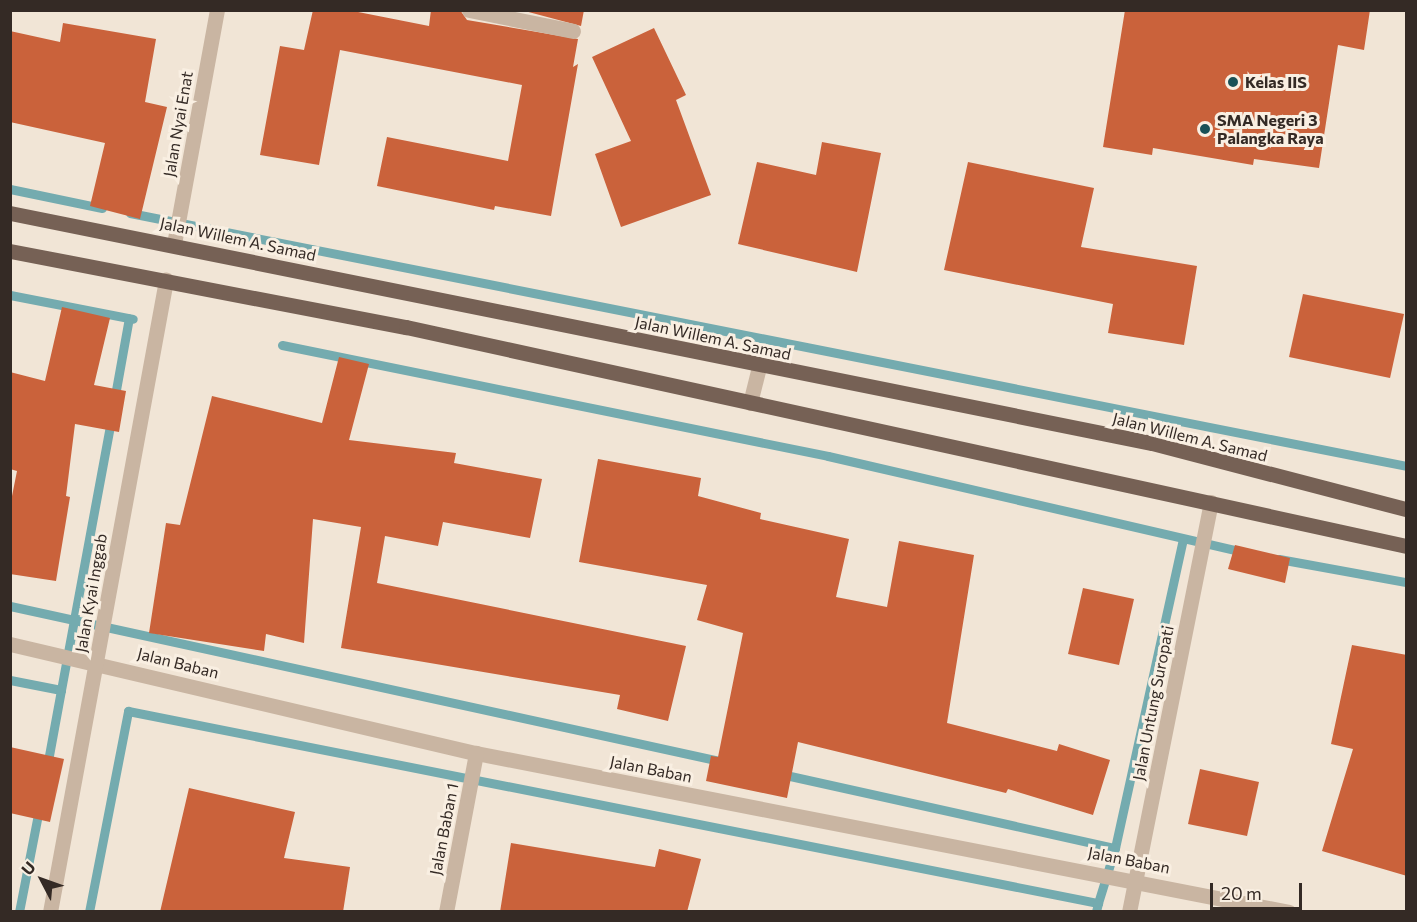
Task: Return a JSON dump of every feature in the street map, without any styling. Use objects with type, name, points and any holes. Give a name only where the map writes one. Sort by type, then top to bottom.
[{"type":"main road","name":"Jalan Willem A. Samad","points":[[10,213],[174,244],[759,366],[1152,443],[1407,509]]},
{"type":"main road","points":[[10,250],[406,327],[1407,546]]},
{"type":"street","name":"Jalan Nyai Enat","points":[[174,244],[217,10]]},
{"type":"street","points":[[469,10],[573,31]]},
{"type":"street","name":"Jalan Kyai Inggab","points":[[50,912],[166,280]]},
{"type":"street","points":[[750,403],[759,366]]},
{"type":"street","name":"Jalan Untung Suropati","points":[[1129,912],[1212,502]]},
{"type":"street","name":"Jalan Baban","points":[[10,644],[97,662],[476,753],[1136,880],[1289,912]]},
{"type":"street","name":"Jalan Baban 1","points":[[446,912],[476,753]]},
{"type":"building","points":[[313,10],[348,10],[429,26],[431,10],[460,10],[467,20],[578,39],[573,67],[578,64],[551,216],[495,206],[494,210],[377,186],[387,137],[508,161],[522,85],[340,50],[319,165],[260,155],[280,46],[304,50]]},
{"type":"building","points":[[521,10],[584,10],[581,26]]},
{"type":"building","points":[[1125,10],[1370,10],[1364,50],[1338,45],[1319,168],[1254,159],[1253,165],[1153,148],[1152,155],[1103,147]]},
{"type":"building","points":[[63,23],[156,39],[145,102],[167,107],[140,219],[90,206],[105,143],[10,122],[10,31],[60,42]]},
{"type":"building","points":[[654,28],[686,95],[676,100],[711,195],[621,227],[595,154],[631,141],[592,57]]},
{"type":"building","points":[[822,142],[881,153],[857,272],[738,244],[757,162],[816,175]]},
{"type":"building","points":[[968,162],[1094,188],[1081,247],[1197,266],[1184,345],[1108,333],[1113,304],[944,270]]},
{"type":"building","points":[[1303,294],[1404,314],[1390,378],[1289,357]]},
{"type":"building","points":[[62,307],[110,318],[94,385],[126,391],[119,432],[75,424],[66,496],[70,497],[56,581],[10,574],[10,506],[17,471],[10,469],[10,372],[45,381]]},
{"type":"building","points":[[339,357],[369,364],[349,440],[456,453],[454,463],[542,479],[530,538],[443,522],[438,546],[385,536],[377,583],[686,646],[668,721],[617,709],[620,695],[341,648],[361,527],[313,519],[304,643],[266,634],[264,651],[149,633],[166,523],[180,525],[212,396],[322,423]]},
{"type":"building","points":[[598,459],[701,478],[698,496],[761,513],[760,519],[849,539],[836,597],[887,607],[899,541],[974,555],[947,723],[1057,751],[1059,744],[1110,760],[1093,815],[1008,789],[1006,793],[798,742],[787,798],[706,781],[711,756],[718,757],[743,633],[697,620],[707,585],[579,562]]},
{"type":"building","points":[[1235,545],[1290,558],[1285,583],[1228,569]]},
{"type":"building","points":[[1083,588],[1134,599],[1119,665],[1068,654]]},
{"type":"building","points":[[1352,645],[1407,655],[1407,876],[1322,851],[1353,749],[1331,744]]},
{"type":"building","points":[[10,747],[64,759],[50,822],[10,813]]},
{"type":"building","points":[[1200,769],[1259,782],[1247,836],[1188,824]]},
{"type":"building","points":[[189,788],[295,812],[284,858],[350,867],[343,912],[160,912]]},
{"type":"building","points":[[511,843],[655,867],[659,849],[701,859],[687,912],[500,912]]},
{"type":"waterway","points":[[10,189],[102,208]]},
{"type":"waterway","points":[[130,213],[1406,466]]},
{"type":"waterway","points":[[10,295],[133,319]]},
{"type":"waterway","points":[[114,401],[129,318]]},
{"type":"waterway","points":[[282,345],[828,456],[1245,552]]},
{"type":"waterway","points":[[61,690],[111,421]]},
{"type":"waterway","points":[[781,774],[1115,848],[1183,540]]},
{"type":"waterway","points":[[1279,559],[1406,582]]},
{"type":"waterway","points":[[10,606],[720,761]]},
{"type":"waterway","points":[[10,680],[61,690],[47,766]]},
{"type":"waterway","points":[[89,912],[128,711],[1098,903],[1096,912]]},
{"type":"waterway","points":[[19,912],[39,809]]},
{"type":"waterway","points":[[1098,903],[1115,848]]},
{"type":"place","name":"Kelas IIS","points":[[1233,82]]},
{"type":"place","name":"SMA Negeri 3 Palangka Raya","points":[[1205,129]]}]
